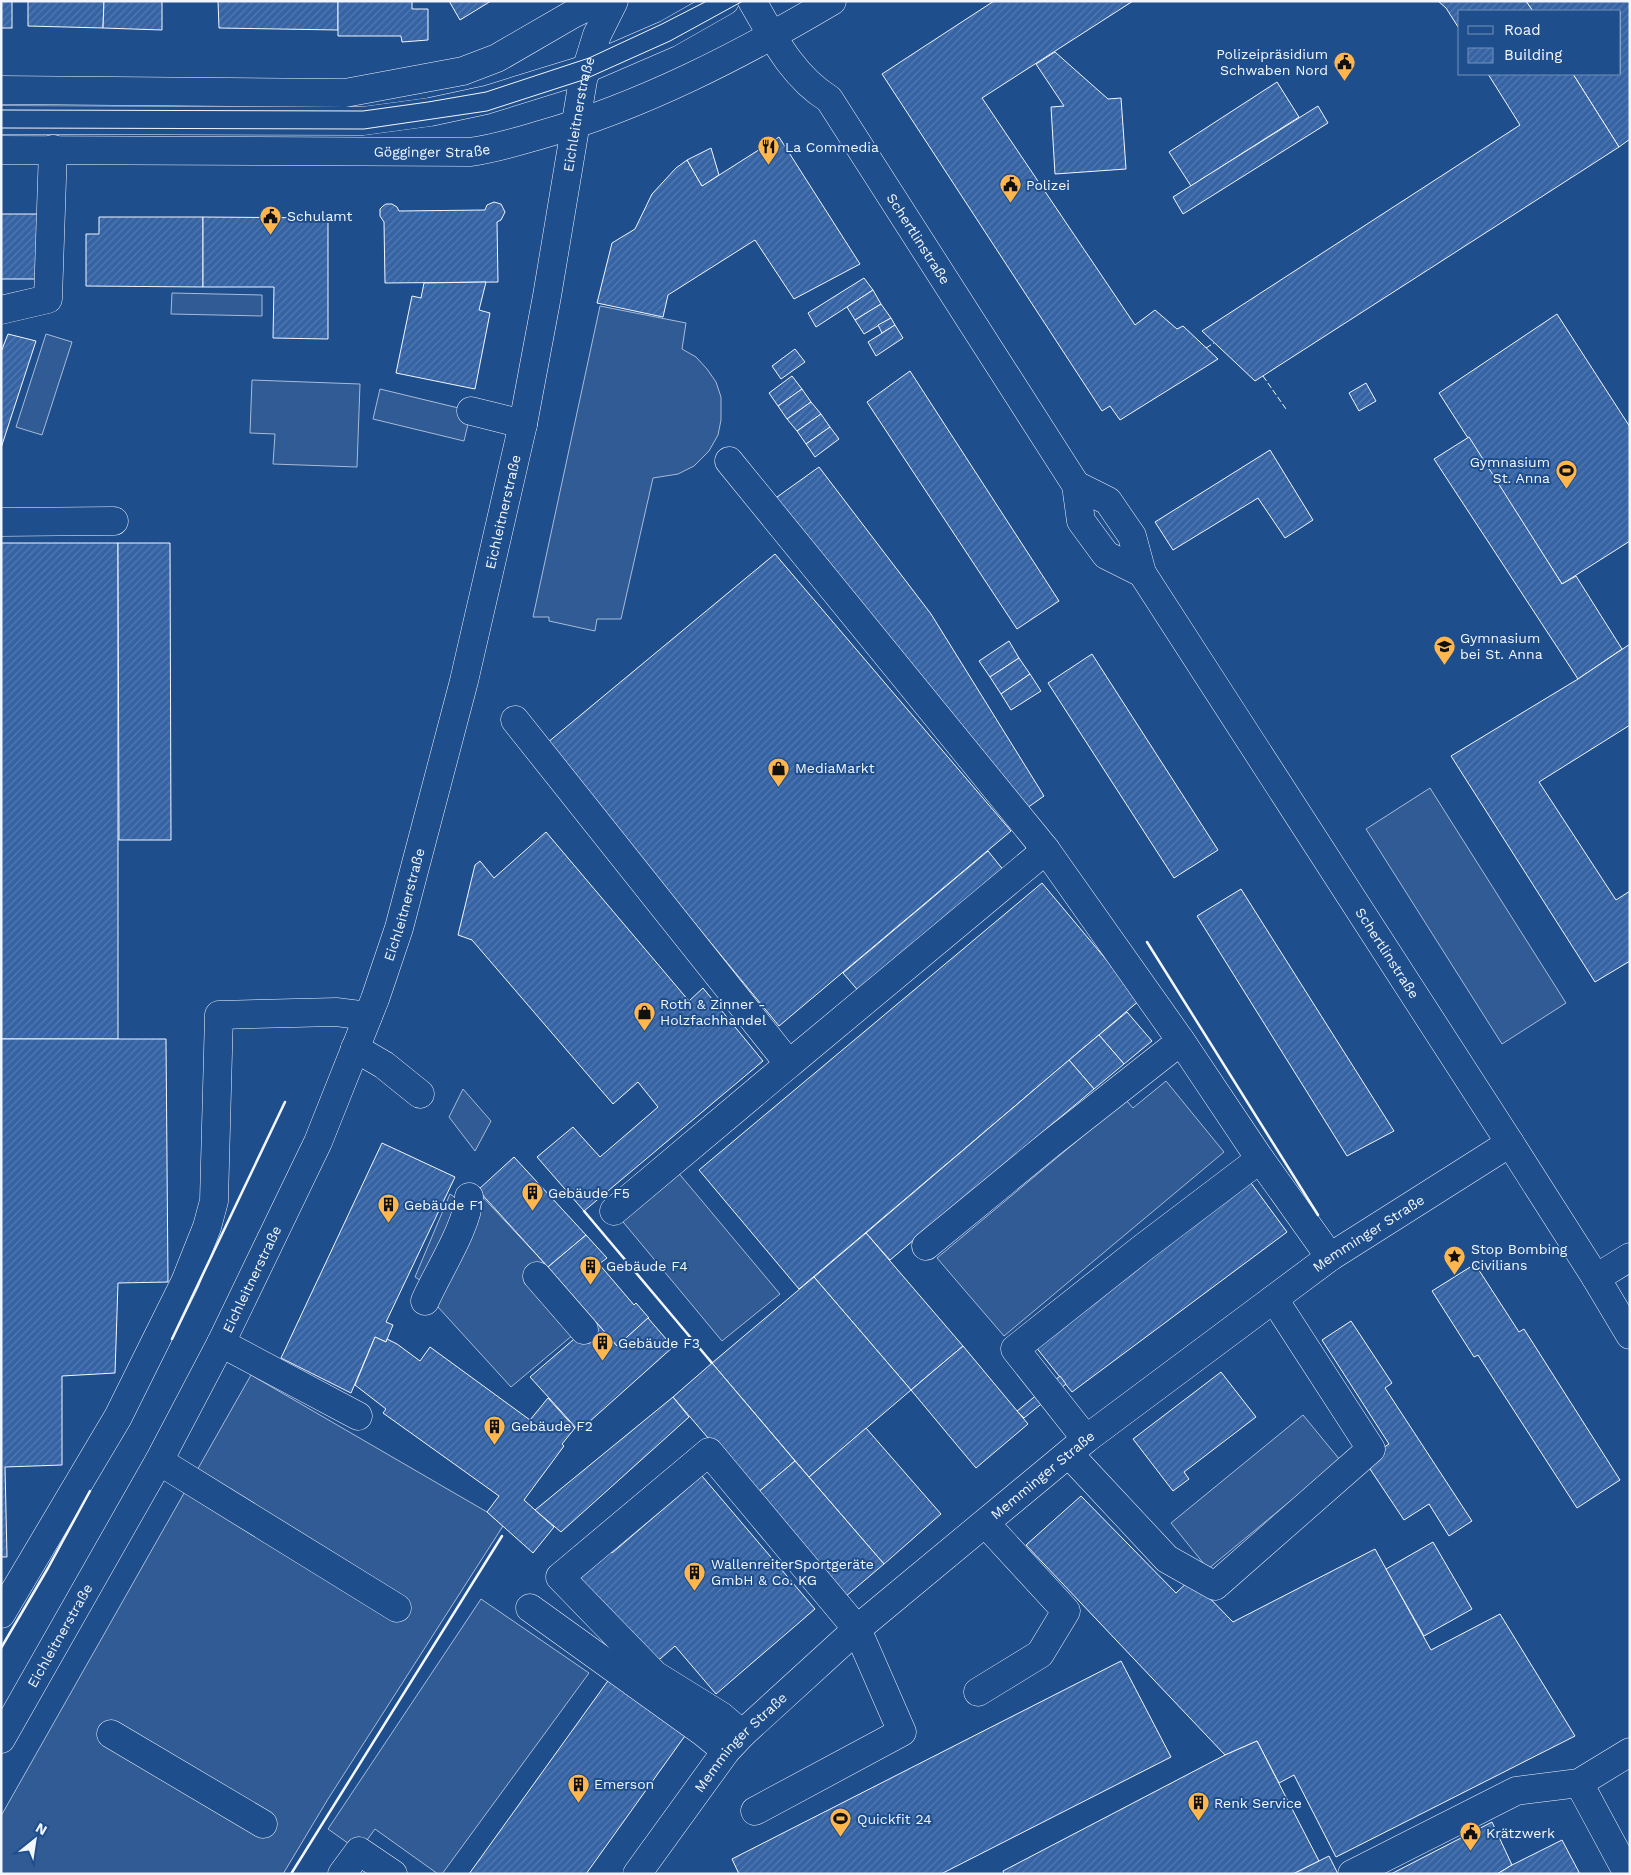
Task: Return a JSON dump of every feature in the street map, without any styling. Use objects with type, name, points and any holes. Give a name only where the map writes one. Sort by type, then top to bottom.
[{"type":"main road","points":[[1,90],[345,93],[464,71],[497,58],[573,14],[600,1]]},
{"type":"main road","name":"Eichleitnerstraße","points":[[1,1740],[159,1461],[221,1343],[318,1142],[368,1016],[398,928],[464,681],[523,424],[586,69],[597,35],[614,1]]},
{"type":"main road","points":[[1,120],[363,121],[430,112],[486,100],[586,69],[667,34],[725,1]]},
{"type":"main road","name":"Schertlinstraße","points":[[752,1],[792,66],[813,89],[828,98],[1076,485],[1081,521],[1106,555],[1142,573],[1510,1143],[1630,1335]]},
{"type":"main road","name":"Gögginger Straße","points":[[1,150],[470,152],[489,150],[576,125],[639,100],[772,36],[832,1]]},
{"type":"main road","points":[[1,310],[48,300],[53,149]]},
{"type":"main road","points":[[471,411],[523,424]]},
{"type":"main road","points":[[730,461],[1046,850],[1330,1257]]},
{"type":"main road","points":[[1,522],[114,521]]},
{"type":"main road","points":[[515,720],[789,1064]]},
{"type":"main road","points":[[614,1211],[1046,850]]},
{"type":"main road","points":[[1,1614],[118,1416],[185,1282],[207,1228],[214,1200],[218,1015],[336,1012],[368,1016]]},
{"type":"main road","points":[[926,1246],[1065,1132],[1181,1041]]},
{"type":"main road","points":[[356,1048],[384,1065],[420,1094]]},
{"type":"main road","name":"Memminger Straße","points":[[637,1874],[734,1742],[858,1629],[986,1524],[1077,1446],[1330,1257],[1510,1143]]},
{"type":"main road","points":[[1260,1159],[1140,1250],[1015,1349],[1077,1446],[1167,1559],[1215,1586],[1371,1449],[1274,1299]]},
{"type":"main road","points":[[425,1301],[449,1254],[469,1207],[469,1197]]},
{"type":"main road","points":[[1596,1278],[1630,1257]]},
{"type":"main road","points":[[537,1276],[584,1330]]},
{"type":"main road","points":[[221,1343],[358,1416]]},
{"type":"main road","points":[[734,1742],[721,1716],[655,1675],[560,1577],[709,1452],[858,1629],[902,1732],[755,1811]]},
{"type":"main road","points":[[159,1461],[397,1608]]},
{"type":"main road","points":[[978,1692],[1040,1654],[1066,1612],[986,1524]]},
{"type":"main road","points":[[530,1608],[704,1733],[734,1742]]},
{"type":"main road","points":[[111,1734],[263,1824]]},
{"type":"main road","points":[[1352,1874],[1516,1791],[1579,1783],[1630,1752]]},
{"type":"main road","points":[[1579,1783],[1628,1874]]},
{"type":"main road","points":[[342,1874],[359,1851],[394,1874]]},
{"type":"shaded area","points":[[172,293],[262,295],[262,316],[171,314]]},
{"type":"shaded area","points":[[600,306],[686,323],[682,349],[696,357],[716,382],[721,397],[721,420],[718,435],[709,451],[694,466],[678,474],[653,478],[621,619],[597,619],[595,631],[549,621],[549,617],[533,617]]},
{"type":"shaded area","points":[[46,334],[72,342],[42,435],[16,427]]},
{"type":"shaded area","points":[[252,380],[360,384],[357,467],[273,464],[275,434],[250,433]]},
{"type":"shaded area","points":[[380,389],[471,411],[464,441],[373,419]]},
{"type":"shaded area","points":[[1430,788],[1566,1003],[1502,1044],[1366,829]]},
{"type":"shaded area","points":[[1166,1081],[1224,1152],[1004,1336],[937,1258],[1126,1100],[1133,1108]]},
{"type":"shaded area","points":[[463,1089],[491,1121],[475,1151],[449,1117]]},
{"type":"shaded area","points":[[671,1164],[780,1294],[722,1341],[614,1211]]},
{"type":"shaded area","points":[[477,1191],[547,1266],[528,1283],[574,1334],[511,1387],[427,1295],[431,1287],[415,1277],[450,1194],[469,1207]]},
{"type":"shaded area","points":[[251,1375],[487,1512],[503,1526],[328,1799],[283,1874],[1,1874],[1,1816]]},
{"type":"shaded area","points":[[1303,1415],[1340,1460],[1208,1569],[1171,1523]]},
{"type":"shaded area","points":[[481,1599],[589,1673],[442,1874],[438,1874],[375,1829],[359,1851],[328,1829]]},
{"type":"building","points":[[1,1],[12,1],[12,28],[1,28]]},
{"type":"building","points":[[28,1],[104,1],[103,28],[28,26]]},
{"type":"building","points":[[104,1],[162,1],[162,30],[103,28]]},
{"type":"building","points":[[218,1],[338,1],[338,30],[219,28]]},
{"type":"building","points":[[338,1],[412,1],[412,9],[428,9],[428,40],[402,42],[401,36],[338,36]]},
{"type":"building","points":[[449,1],[491,1],[460,20]]},
{"type":"building","name":"Polizei","points":[[994,1],[1133,1],[982,98],[1135,325],[1155,310],[1177,329],[1183,326],[1218,359],[1120,420],[1110,406],[1102,411],[882,74]]},
{"type":"building","points":[[1438,1],[1526,1],[1532,10],[1458,10],[1458,27],[1446,8]]},
{"type":"building","points":[[1526,1],[1630,1],[1630,139],[1619,147],[1574,75],[1621,75],[1621,10],[1532,10]]},
{"type":"building","points":[[1055,52],[1108,99],[1121,98],[1126,169],[1055,174],[1051,107],[1064,106],[1036,64]]},
{"type":"building","points":[[1489,75],[1574,75],[1619,147],[1255,381],[1202,331],[1520,125]]},
{"type":"building","points":[[1277,82],[1299,117],[1191,186],[1169,152]]},
{"type":"building","points":[[1318,106],[1328,123],[1183,214],[1173,197]]},
{"type":"building","points":[[779,137],[860,264],[794,299],[755,240],[668,295],[663,317],[597,303],[612,243],[635,229],[652,194],[676,168],[687,160],[702,186]]},
{"type":"building","points":[[711,148],[719,175],[702,186],[687,160]]},
{"type":"building","points":[[494,202],[501,204],[505,212],[501,220],[497,222],[498,282],[385,283],[384,222],[380,216],[380,209],[383,206],[392,204],[399,211],[485,210],[487,205]]},
{"type":"building","points":[[1,214],[40,214],[40,279],[1,279]]},
{"type":"building","points":[[99,217],[203,217],[203,287],[86,286],[86,234],[99,234]]},
{"type":"building","points":[[203,217],[328,218],[328,339],[273,338],[274,287],[203,287]]},
{"type":"building","points":[[864,278],[873,290],[816,327],[808,313]]},
{"type":"building","points":[[486,282],[479,310],[490,313],[475,389],[396,373],[412,296],[421,298],[424,283]]},
{"type":"building","points":[[873,290],[881,304],[855,320],[847,307]]},
{"type":"building","points":[[881,304],[891,318],[864,334],[855,320]]},
{"type":"building","name":"Gymnasium St. Anna","points":[[1557,314],[1630,427],[1630,541],[1562,584],[1439,393]]},
{"type":"building","points":[[891,318],[895,325],[882,333],[878,325]]},
{"type":"building","points":[[895,325],[903,338],[876,356],[868,342]]},
{"type":"building","points":[[8,334],[36,341],[1,448],[1,352]]},
{"type":"building","points":[[795,349],[805,362],[781,379],[772,366]]},
{"type":"building","points":[[910,371],[1059,601],[1017,629],[867,402]]},
{"type":"building","points":[[792,376],[802,389],[778,406],[769,393]]},
{"type":"building","points":[[1366,383],[1376,401],[1359,411],[1349,393]]},
{"type":"building","points":[[802,389],[811,402],[787,419],[778,406]]},
{"type":"building","points":[[811,402],[821,414],[797,431],[787,419]]},
{"type":"building","points":[[821,414],[830,427],[806,444],[797,431]]},
{"type":"building","points":[[830,427],[839,439],[815,457],[806,444]]},
{"type":"building","points":[[1469,437],[1562,584],[1576,576],[1622,649],[1578,679],[1434,459]]},
{"type":"building","points":[[1270,450],[1313,520],[1285,538],[1258,498],[1173,550],[1155,522]]},
{"type":"building","points":[[819,467],[931,614],[1044,796],[1027,808],[770,502]]},
{"type":"building","points":[[1,543],[118,543],[118,1039],[1,1039]]},
{"type":"building","points":[[118,543],[170,543],[171,840],[119,840]]},
{"type":"building","name":"MediaMarkt","points":[[775,554],[1011,831],[779,1026],[547,743]]},
{"type":"building","points":[[1009,641],[1019,658],[990,677],[979,661]]},
{"type":"building","points":[[1630,644],[1630,725],[1539,782],[1616,900],[1630,891],[1630,961],[1595,982],[1451,756],[1578,679]]},
{"type":"building","points":[[1092,654],[1218,850],[1174,878],[1048,683]]},
{"type":"building","points":[[1019,658],[1030,674],[1001,694],[990,677]]},
{"type":"building","points":[[1030,674],[1041,691],[1011,710],[1001,694]]},
{"type":"building","name":"Roth & Zinner - Holzfachhandel","points":[[546,832],[689,1001],[703,988],[763,1061],[584,1211],[537,1157],[573,1127],[600,1157],[658,1107],[638,1082],[613,1104],[472,940],[458,935],[475,865],[480,861],[494,878]]},
{"type":"building","points":[[988,851],[1005,872],[861,994],[843,973]]},
{"type":"building","points":[[1042,883],[1140,1000],[799,1289],[699,1170]]},
{"type":"building","points":[[1241,889],[1394,1131],[1347,1156],[1197,916]]},
{"type":"building","points":[[1127,1012],[1152,1041],[1124,1064],[1099,1035]]},
{"type":"building","points":[[1099,1035],[1124,1064],[1094,1089],[1069,1060]]},
{"type":"building","points":[[1,1039],[166,1039],[168,1282],[118,1283],[115,1373],[62,1376],[62,1465],[5,1467],[7,1557],[1,1557]]},
{"type":"building","points":[[1069,1060],[1094,1089],[890,1260],[866,1233]]},
{"type":"building","name":"Gebäude F1","points":[[382,1143],[455,1177],[386,1322],[393,1325],[386,1342],[375,1337],[351,1393],[281,1358]]},
{"type":"building","name":"Gebäude F5","points":[[514,1157],[586,1235],[548,1267],[478,1190]]},
{"type":"building","points":[[1251,1183],[1287,1232],[1072,1392],[1031,1341]]},
{"type":"building","points":[[866,1233],[963,1346],[911,1390],[814,1277]]},
{"type":"building","name":"Gebäude F4","points":[[586,1235],[607,1258],[599,1264],[634,1305],[636,1303],[649,1318],[617,1346],[548,1267]]},
{"type":"building","points":[[1475,1264],[1519,1332],[1524,1329],[1620,1480],[1577,1508],[1478,1355],[1474,1357],[1432,1291]]},
{"type":"building","points":[[814,1277],[911,1390],[809,1477],[712,1363]]},
{"type":"building","name":"Gebäude F3","points":[[648,1318],[673,1347],[579,1431],[530,1377],[595,1321],[617,1346]]},
{"type":"building","points":[[1351,1321],[1392,1383],[1385,1388],[1472,1521],[1449,1536],[1429,1504],[1404,1520],[1364,1460],[1389,1444],[1322,1340]]},
{"type":"building","name":"Gebäude F2","points":[[375,1337],[386,1342],[387,1339],[397,1344],[420,1361],[430,1347],[530,1420],[548,1398],[575,1428],[524,1500],[554,1527],[533,1553],[487,1512],[499,1496],[383,1413],[386,1409],[355,1385]]},
{"type":"building","points":[[963,1346],[1028,1424],[976,1468],[911,1390]]},
{"type":"building","points":[[712,1363],[795,1461],[756,1494],[673,1397]]},
{"type":"building","points":[[1221,1372],[1256,1417],[1184,1472],[1189,1479],[1173,1491],[1133,1439]]},
{"type":"building","points":[[1060,1376],[1066,1384],[1024,1418],[1017,1411]]},
{"type":"building","points":[[673,1397],[689,1417],[561,1532],[535,1510]]},
{"type":"building","points":[[866,1428],[941,1514],[884,1564],[809,1477]]},
{"type":"building","points":[[795,1461],[884,1564],[845,1597],[756,1494]]},
{"type":"building","name":"WallenreiterSportgeräte GmbH & Co. KG","points":[[702,1476],[815,1609],[716,1694],[675,1646],[653,1665],[574,1572],[606,1546],[612,1553]]},
{"type":"building","points":[[1081,1496],[1176,1593],[1191,1579],[1233,1622],[1375,1549],[1431,1650],[1500,1614],[1575,1736],[1336,1857],[1294,1775],[1279,1783],[1257,1741],[1225,1755],[1026,1545]]},
{"type":"building","points":[[1433,1542],[1472,1609],[1424,1636],[1386,1569]]},
{"type":"building","points":[[1121,1661],[1171,1757],[941,1874],[739,1874],[732,1859]]},
{"type":"building","name":"Emerson","points":[[610,1678],[687,1733],[586,1874],[469,1874]]},
{"type":"building","name":"Renk Service","points":[[1257,1741],[1319,1861],[1293,1874],[1004,1874],[1003,1871],[1225,1755]]},
{"type":"building","points":[[1492,1822],[1512,1865],[1497,1874],[1391,1874]]},
{"type":"building","points":[[1562,1840],[1580,1874],[1497,1874],[1512,1865]]},
{"type":"building","points":[[1329,1856],[1338,1874],[1293,1874]]},
{"type":"tram line","points":[[1,110],[363,111],[428,102],[486,92],[589,58],[707,1]]},
{"type":"tram line","points":[[1,128],[364,129],[487,111],[583,80],[670,41],[743,1]]},
{"type":"fence","points":[[1206,348],[1214,343]]},
{"type":"fence","points":[[1263,376],[1286,409]]},
{"type":"wall","points":[[1147,942],[1318,1215]]},
{"type":"wall","points":[[172,1339],[285,1102]]},
{"type":"wall","points":[[584,1211],[712,1363]]},
{"type":"wall","points":[[1,1648],[90,1491]]},
{"type":"wall","points":[[291,1874],[502,1536]]},
{"type":"place","name":"Polizeipräsidium Schwaben Nord","points":[[1344,81]]},
{"type":"place","name":"La Commedia","points":[[769,166]]},
{"type":"place","name":"Polizei","points":[[1010,204]]},
{"type":"place","name":"Schulamt","points":[[271,235]]},
{"type":"place","name":"Gymnasium St. Anna","points":[[1566,489]]},
{"type":"place","name":"Gymnasium bei St. Anna","points":[[1444,665]]},
{"type":"place","name":"MediaMarkt","points":[[779,787]]},
{"type":"place","name":"Roth & Zinner - Holzfachhandel","points":[[644,1031]]},
{"type":"place","name":"Gebäude F5","points":[[532,1212]]},
{"type":"place","name":"Gebäude F1","points":[[388,1224]]},
{"type":"place","name":"Stop Bombing Civilians","points":[[1455,1276]]},
{"type":"place","name":"Gebäude F4","points":[[590,1285]]},
{"type":"place","name":"Gebäude F3","points":[[602,1362]]},
{"type":"place","name":"Gebäude F2","points":[[495,1445]]},
{"type":"place","name":"WallenreiterSportgeräte GmbH & Co. KG","points":[[695,1591]]},
{"type":"place","name":"Emerson","points":[[578,1803]]},
{"type":"place","name":"Renk Service","points":[[1198,1822]]},
{"type":"place","name":"Quickfit 24","points":[[841,1838]]},
{"type":"place","name":"Krätzwerk","points":[[1470,1852]]}]
